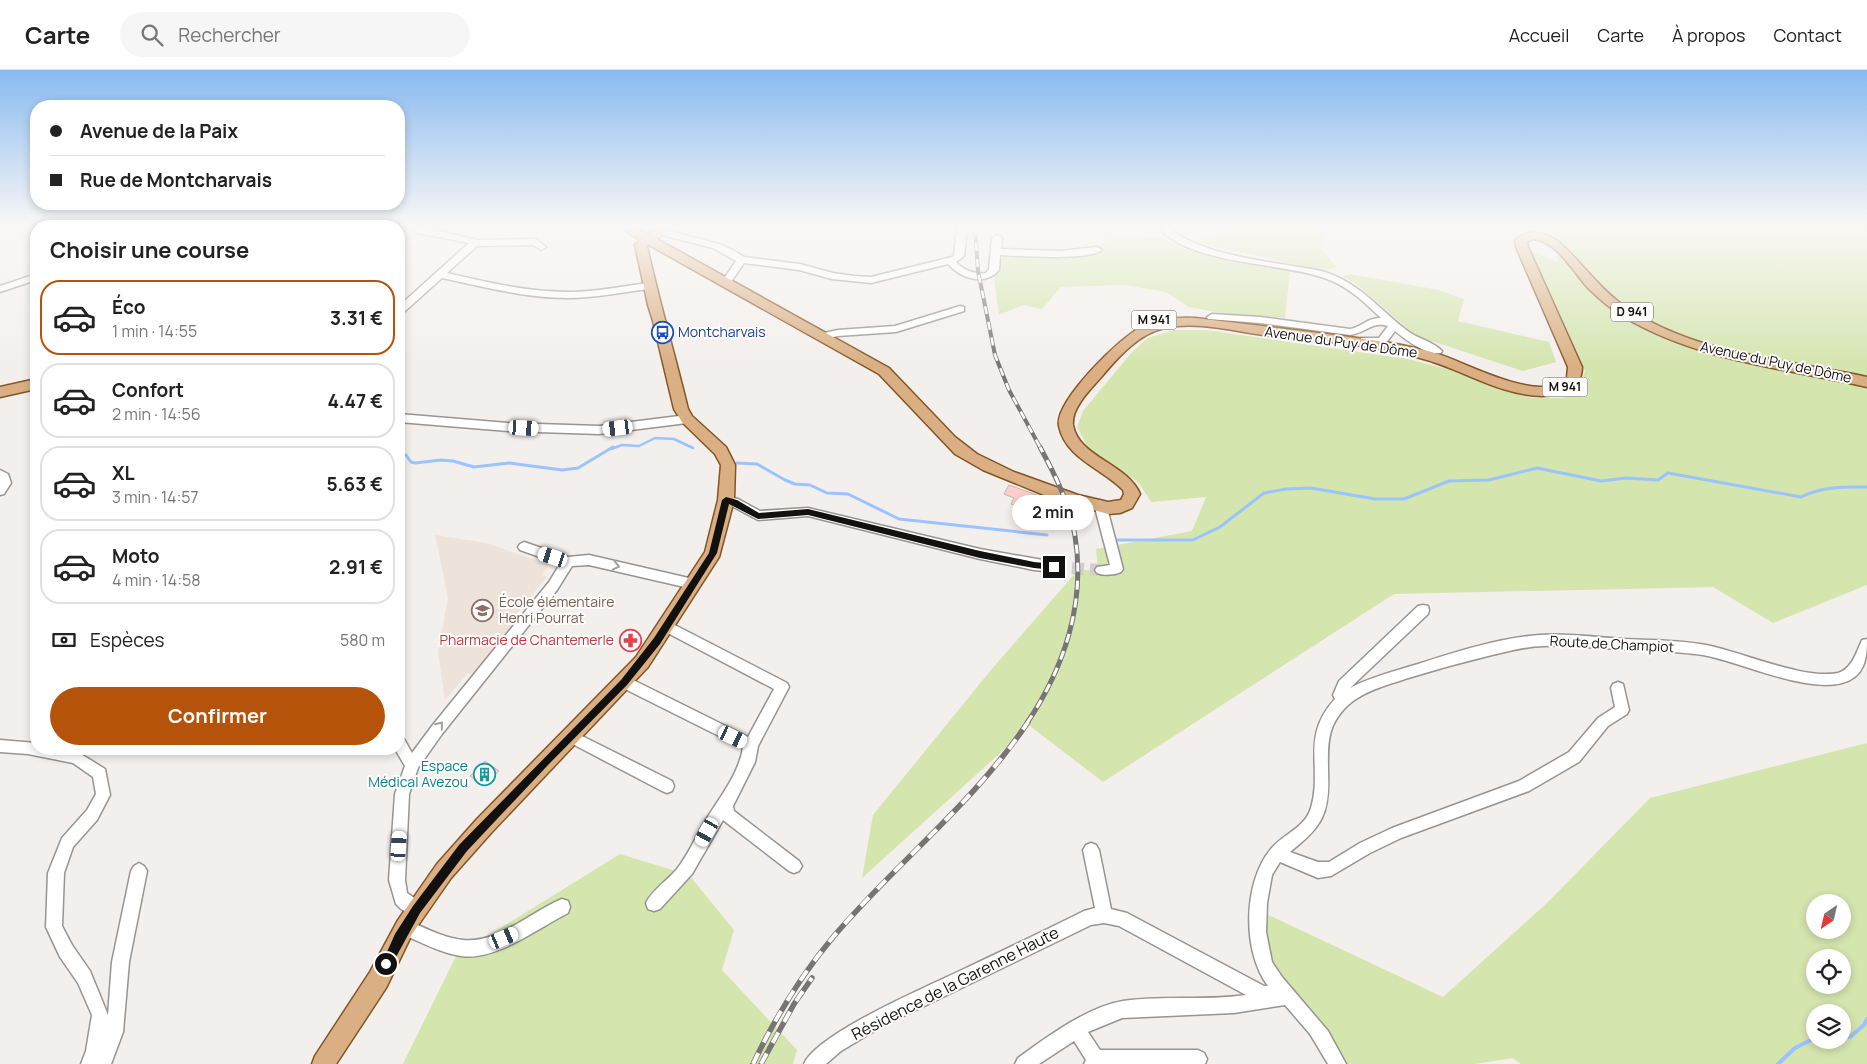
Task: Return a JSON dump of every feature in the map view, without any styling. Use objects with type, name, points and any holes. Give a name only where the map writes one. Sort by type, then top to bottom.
[{"type":"main road","points":[[323,1064],[378,980],[416,909],[463,848],[642,662],[713,553],[726,500],[729,471],[725,457],[715,444],[687,419],[680,406],[647,273]]},
{"type":"main road","name":"Avenue du Puy de Dôme","points":[[709,273],[884,371],[915,400],[961,451],[993,468],[1081,502],[1110,508],[1126,504],[1132,494],[1130,488],[1124,481],[1082,453],[1070,437],[1066,420],[1076,400],[1125,344],[1147,329],[1176,321],[1264,330],[1403,350],[1444,360],[1515,387],[1533,391],[1557,390],[1573,381],[1576,371],[1574,363],[1528,273]]},
{"type":"main road","name":"Avenue du Puy de Dôme","points":[[1583,273],[1604,297],[1628,314],[1662,332],[1728,354],[1867,382]]},
{"type":"main road","name":"Avenue du Puy de Dôme","points":[[1590,273],[1612,298],[1663,328],[1726,350],[1867,378]]},
{"type":"main road","name":"Avenue du Puy de Dôme","points":[[1100,506],[1122,503],[1126,499],[1126,488],[1110,474],[1087,463],[1062,437],[1059,426],[1063,408],[1120,342],[1139,326],[1173,316],[1212,317],[1378,339],[1451,355],[1512,381],[1538,385],[1554,383],[1564,376],[1566,365],[1552,322]]},
{"type":"main road","points":[[0,392],[30,385]]},
{"type":"street","points":[[726,283],[732,273]]},
{"type":"street","points":[[823,273],[871,280],[900,273]]},
{"type":"street","points":[[963,273],[966,275],[989,273]]},
{"type":"street","points":[[1317,273],[1333,278],[1360,292],[1409,338],[1437,351]]},
{"type":"street","points":[[405,305],[439,274],[517,290],[568,295],[607,293],[649,286]]},
{"type":"street","points":[[0,288],[30,279]]},
{"type":"street","points":[[1350,287],[1366,305],[1378,339]]},
{"type":"street","points":[[823,336],[838,333],[896,330],[960,309]]},
{"type":"street","points":[[1212,317],[1260,320],[1350,332],[1364,329],[1372,321]]},
{"type":"street","points":[[1372,321],[1394,325]]},
{"type":"street","points":[[1378,339],[1394,325]]},
{"type":"street","points":[[1264,330],[1378,339],[1403,350]]},
{"type":"street","points":[[405,418],[564,430],[599,430],[687,419]]},
{"type":"street","points":[[0,474],[4,477],[5,483],[0,491]]},
{"type":"street","points":[[726,500],[734,502],[758,516],[808,512],[980,554],[1054,567]]},
{"type":"street","points":[[1100,506],[1117,570],[1101,570]]},
{"type":"street","points":[[524,548],[568,562],[589,560],[693,584]]},
{"type":"street","points":[[416,909],[405,904],[399,894],[397,880],[402,794],[412,765],[437,730],[553,586],[568,562]]},
{"type":"street","name":"Route de Champiot","points":[[1344,700],[1340,695],[1344,685],[1423,610]]},
{"type":"street","points":[[654,904],[673,885],[689,864],[724,806],[748,762],[750,746],[782,687],[667,626]]},
{"type":"street","name":"Route de Champiot","points":[[1337,1064],[1331,1051],[1316,1029],[1266,970],[1258,938],[1260,892],[1269,865],[1277,854],[1303,832],[1317,814],[1320,792],[1321,742],[1333,712],[1344,700],[1368,685],[1441,661],[1532,641],[1580,641],[1702,650],[1726,654],[1806,677],[1825,680],[1841,678],[1851,673],[1858,665],[1867,644]]},
{"type":"street","points":[[624,682],[750,746]]},
{"type":"street","points":[[1277,854],[1318,870],[1331,869],[1365,848],[1398,833],[1524,786],[1574,756],[1603,722],[1622,710],[1618,688]]},
{"type":"street","points":[[570,736],[667,786]]},
{"type":"street","points":[[0,746],[30,748]]},
{"type":"street","points":[[405,753],[412,765]]},
{"type":"street","points":[[65,755],[76,757],[100,774],[102,795],[92,815],[68,843],[56,874],[54,927],[66,951],[84,977],[100,1015],[95,1051],[90,1064]]},
{"type":"street","points":[[724,806],[728,815],[794,866]]},
{"type":"street","points":[[1092,850],[1104,915],[1121,919],[1262,994],[1288,996]]},
{"type":"street","points":[[101,1064],[113,1043],[116,1029],[119,975],[139,872]]},
{"type":"street","points":[[405,927],[444,944],[465,949],[489,945],[520,932],[542,917],[562,907]]},
{"type":"street","name":"Résidence de la Garenne Haute","points":[[813,1064],[834,1045],[875,1020],[1076,922],[1104,915]]},
{"type":"street","points":[[1024,1064],[1097,1018],[1122,1010],[1234,1005],[1288,996]]},
{"type":"street","points":[[1077,1030],[1094,1062],[1198,1059]]},
{"type":"shaded area","name":"École élémentaire Henri Pourrat","points":[[435,535],[487,543],[549,565],[541,575],[547,577],[510,622],[516,625],[475,676],[468,673],[445,700],[438,652],[448,598]]},
{"type":"green space","points":[[996,273],[1290,273],[1285,318],[1222,313],[1189,307],[1166,292],[1124,285],[1061,287],[1042,309],[1023,305],[999,315],[994,277]]},
{"type":"green space","points":[[1539,273],[1867,273],[1867,585],[1773,623],[1713,587],[1394,594],[1103,782],[1030,726],[862,878],[873,815],[991,670],[1078,570],[1098,570],[1096,549],[1192,531],[1206,497],[1151,502],[1139,483],[1089,449],[1077,427],[1083,411],[1132,352],[1148,338],[1173,330],[1206,330],[1408,359],[1447,369],[1498,389],[1533,398],[1563,398],[1580,386],[1585,371]]},
{"type":"green space","points":[[1350,274],[1439,290],[1464,299],[1458,321],[1549,342],[1556,362],[1523,371],[1416,336],[1354,282],[1342,277]]},
{"type":"green space","points":[[1867,743],[1867,1064],[1521,1064],[1513,1058],[1475,1064],[1344,1064],[1266,963],[1262,912],[1443,997],[1548,902],[1650,798]]},
{"type":"green space","points":[[620,854],[689,875],[734,930],[722,970],[797,1050],[793,1064],[403,1064],[456,956],[467,956],[470,947]]},
{"type":"building","points":[[1009,485],[1051,500],[1042,514],[1011,504],[1014,498],[1004,494]]},
{"type":"building","name":"Espace Médical Avezou","points":[[485,761],[499,771],[483,786],[470,776]]},
{"type":"waterway","points":[[611,449],[622,445],[639,446],[655,438],[674,439],[693,448]]},
{"type":"waterway","points":[[405,455],[411,462],[415,463],[441,460],[453,461],[474,467],[509,463],[562,470],[578,468],[613,447]]},
{"type":"waterway","points":[[737,463],[757,464],[785,480],[795,484],[810,485],[827,493],[848,494],[899,519],[1047,535]]},
{"type":"waterway","points":[[1118,540],[1193,540],[1220,527],[1264,493],[1286,489],[1311,488],[1375,499],[1404,499],[1449,481],[1489,480],[1537,468],[1601,481],[1626,478],[1658,480],[1668,473],[1801,497],[1825,489],[1867,487]]},
{"type":"waterway","points":[[1851,1036],[1864,1025],[1867,1019]]},
{"type":"waterway","points":[[1778,1064],[1795,1048],[1806,1042]]},
{"type":"tunnel","points":[[1054,567],[1101,570]]},
{"type":"railway","points":[[978,273],[995,355],[1009,390],[1041,449]]},
{"type":"railway","points":[[1027,723],[1052,680],[1061,657],[1069,634],[1077,586],[1078,561],[1073,524],[1061,490],[1040,447]]},
{"type":"railway","points":[[753,1064],[789,997],[834,936],[883,883],[960,806],[1007,751],[1028,722]]},
{"type":"railway","points":[[761,1064],[794,1004],[812,978]]},
{"type":"place","name":"Montcharvais","points":[[662,332]]},
{"type":"place","name":"École élémentaire Henri Pourrat","points":[[483,610]]},
{"type":"place","name":"Pharmacie de Chantemerle","points":[[630,640]]},
{"type":"place","name":"Espace Médical Avezou","points":[[484,774]]},
{"type":"route","points":[[386,964],[416,909],[463,848],[642,662],[713,553],[718,541],[726,500],[734,502],[758,516],[808,512],[1015,562],[1054,567]]}]
